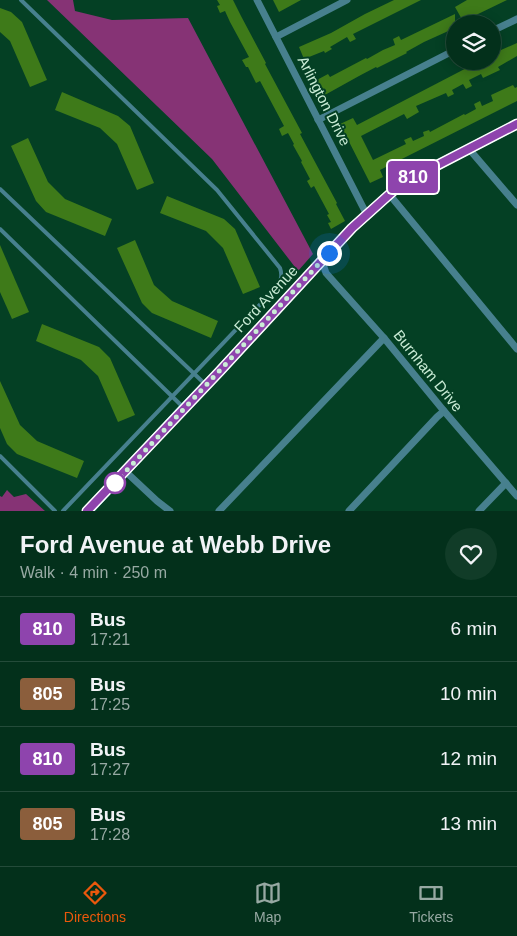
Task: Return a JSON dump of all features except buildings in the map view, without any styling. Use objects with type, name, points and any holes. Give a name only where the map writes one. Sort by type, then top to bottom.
[{"type":"street","name":"Arlington Drive","points":[[257,0],[367,215]]},
{"type":"street","points":[[276,37],[347,0]]},
{"type":"street","points":[[501,26],[517,18]]},
{"type":"street","points":[[318,120],[446,55]]},
{"type":"street","name":"Ford Avenue","points":[[88,511],[352,228],[389,194],[401,184],[435,165],[517,124]]},
{"type":"street","points":[[469,149],[517,205]]},
{"type":"street","points":[[389,194],[517,349]]},
{"type":"street","name":"Burnham Drive","points":[[322,261],[326,273],[384,338],[517,496]]},
{"type":"street","points":[[220,511],[384,338]]},
{"type":"street","points":[[349,511],[444,411]]},
{"type":"street","points":[[125,471],[170,511]]},
{"type":"street","points":[[479,511],[506,483]]},
{"type":"lane","points":[[22,0],[217,190],[280,268],[282,275],[280,283],[63,511]]},
{"type":"lane","points":[[0,189],[206,385]]},
{"type":"lane","points":[[0,228],[184,408]]},
{"type":"lane","points":[[0,456],[55,511]]},
{"type":"shaded area","points":[[47,0],[73,0],[75,11],[112,20],[188,18],[313,254],[298,271],[212,159]]},
{"type":"shaded area","points":[[7,490],[14,497],[26,494],[45,511],[0,511],[0,496],[2,497]]},
{"type":"bus line","name":"810","points":[[87,511],[352,228],[401,184],[517,124]]},
{"type":"route","points":[[115,483],[329,253]]}]
